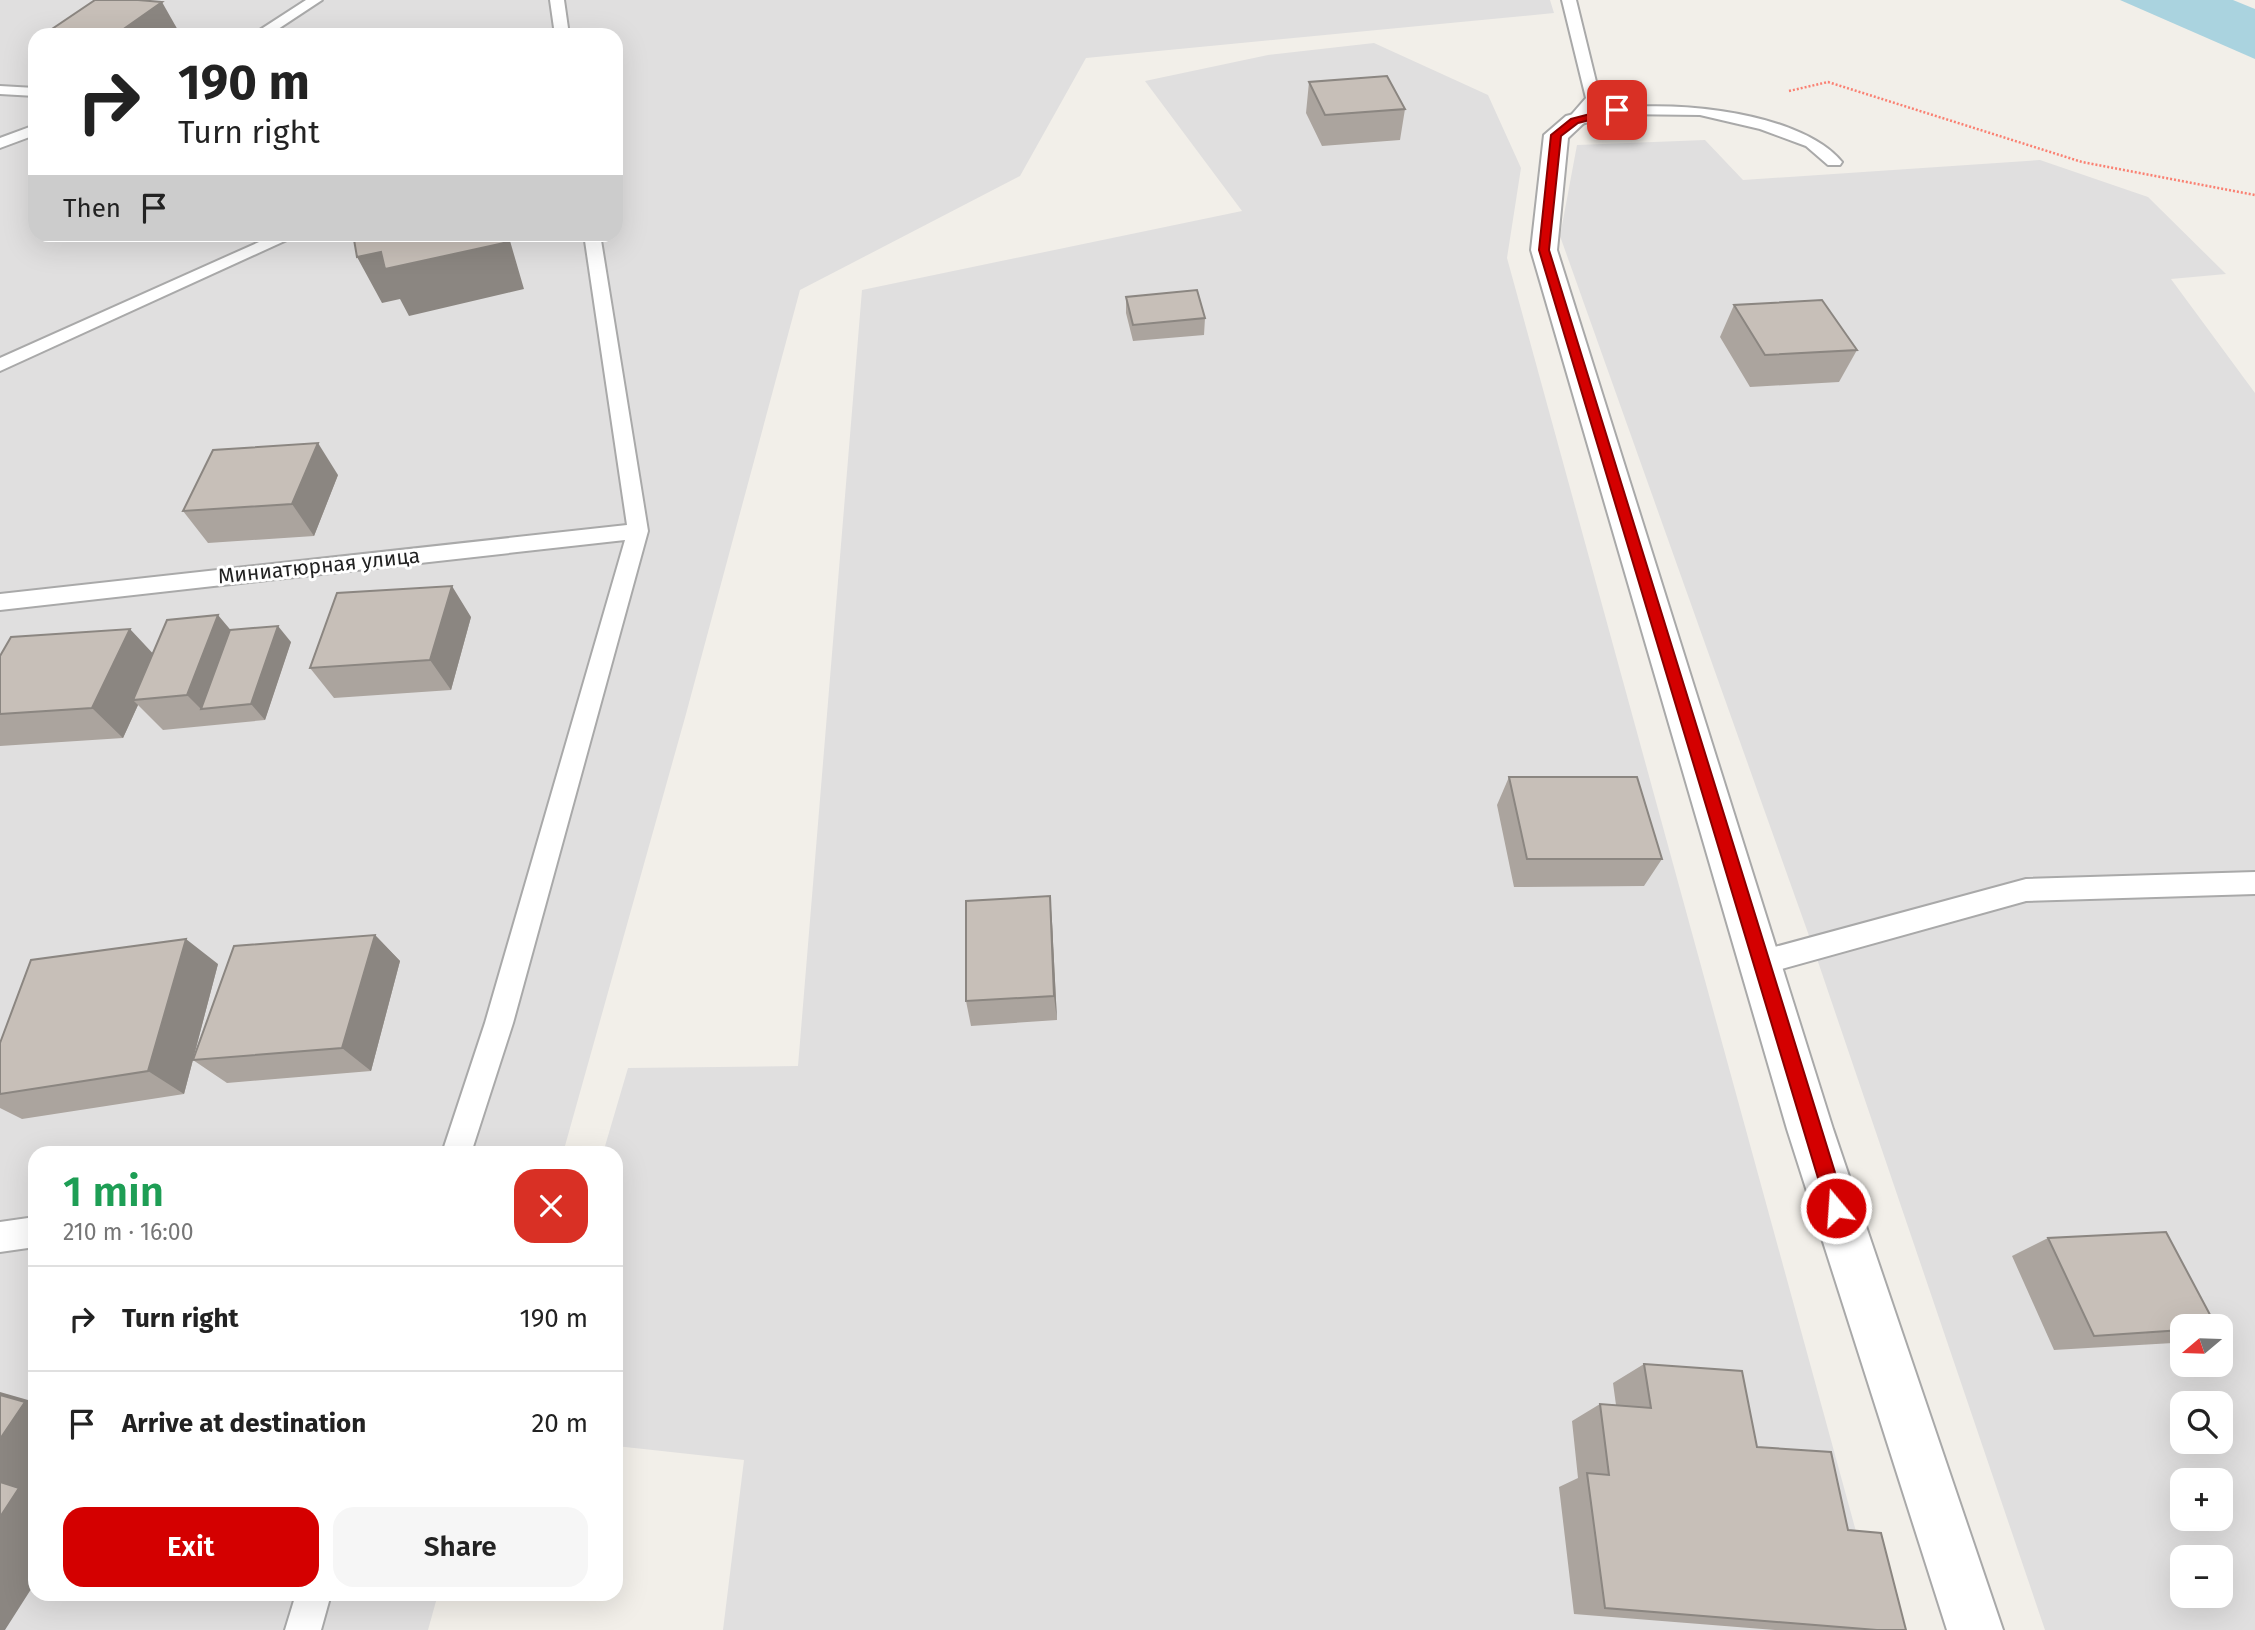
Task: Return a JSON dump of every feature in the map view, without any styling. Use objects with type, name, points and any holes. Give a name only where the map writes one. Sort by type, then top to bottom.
[{"type":"street","points":[[1574,121],[1556,135],[1544,250],[1810,1129],[1975,1630]]},
{"type":"lane","points":[[270,28],[315,0]]},
{"type":"lane","points":[[557,0],[561,28]]},
{"type":"lane","points":[[1569,0],[1593,98],[1574,121]]},
{"type":"lane","points":[[0,90],[28,92]]},
{"type":"lane","points":[[1574,121],[1617,110],[1700,111],[1764,125],[1811,143],[1834,162]]},
{"type":"lane","points":[[0,143],[28,133]]},
{"type":"lane","points":[[0,366],[274,242]]},
{"type":"lane","points":[[458,1146],[499,1023],[638,531],[593,242]]},
{"type":"lane","name":"Миниатюрная улица","points":[[0,602],[638,531]]},
{"type":"lane","points":[[1760,963],[2026,890],[2255,883]]},
{"type":"lane","points":[[0,1237],[28,1233]]},
{"type":"lane","points":[[303,1630],[312,1601]]},
{"type":"path","points":[[1789,91],[1828,82],[2082,162],[2255,195]]},
{"type":"shaded area","points":[[0,0],[1550,0],[1554,13],[1086,58],[1020,176],[800,290],[686,714],[565,1146],[28,1146],[28,1601],[436,1601],[428,1630],[0,1630]]},
{"type":"shaded area","points":[[1374,43],[1488,95],[1521,168],[1507,258],[1883,1630],[723,1630],[744,1460],[623,1447],[623,1146],[605,1146],[628,1068],[798,1066],[862,290],[1242,211],[1145,81],[1268,55]]},
{"type":"shaded area","points":[[1705,140],[1743,180],[2040,160],[2148,197],[2226,274],[2171,279],[2255,393],[2255,1630],[2045,1630],[1813,947],[1560,236],[1577,145]]},
{"type":"water","points":[[2120,0],[2233,0],[2255,9],[2255,59]]},
{"type":"building","points":[[95,0],[162,2],[125,28],[53,28]]},
{"type":"building","points":[[1387,76],[1405,109],[1325,115],[1309,82]]},
{"type":"building","points":[[354,242],[504,243],[385,269],[381,252],[357,257]]},
{"type":"building","points":[[1197,290],[1205,318],[1133,325],[1126,297]]},
{"type":"building","points":[[1822,300],[1857,350],[1765,355],[1734,305]]},
{"type":"building","points":[[318,443],[292,504],[183,511],[213,450]]},
{"type":"building","points":[[452,586],[430,660],[310,668],[337,593]]},
{"type":"building","points":[[218,615],[187,695],[133,700],[167,620]]},
{"type":"building","points":[[278,626],[251,704],[201,709],[230,630]]},
{"type":"building","points":[[130,629],[92,708],[0,714],[0,656],[11,637]]},
{"type":"building","points":[[1509,777],[1637,777],[1662,859],[1527,859]]},
{"type":"building","points":[[1050,896],[1054,996],[966,1001],[966,901]]},
{"type":"building","points":[[375,935],[342,1048],[193,1060],[234,946]]},
{"type":"building","points":[[186,939],[148,1071],[0,1094],[0,1043],[31,960]]},
{"type":"building","points":[[2166,1232],[2210,1314],[2170,1314],[2170,1331],[2094,1336],[2048,1238]]},
{"type":"building","points":[[1644,1364],[1742,1371],[1757,1447],[1831,1452],[1848,1530],[1881,1533],[1906,1630],[1877,1630],[1605,1608],[1587,1473],[1609,1475],[1600,1404],[1651,1408]]},
{"type":"building","points":[[0,1395],[25,1402],[0,1439]]},
{"type":"building","points":[[0,1482],[19,1488],[0,1517]]},
{"type":"route","points":[[1617,110],[1574,121],[1556,135],[1544,250],[1836,1208]]}]
